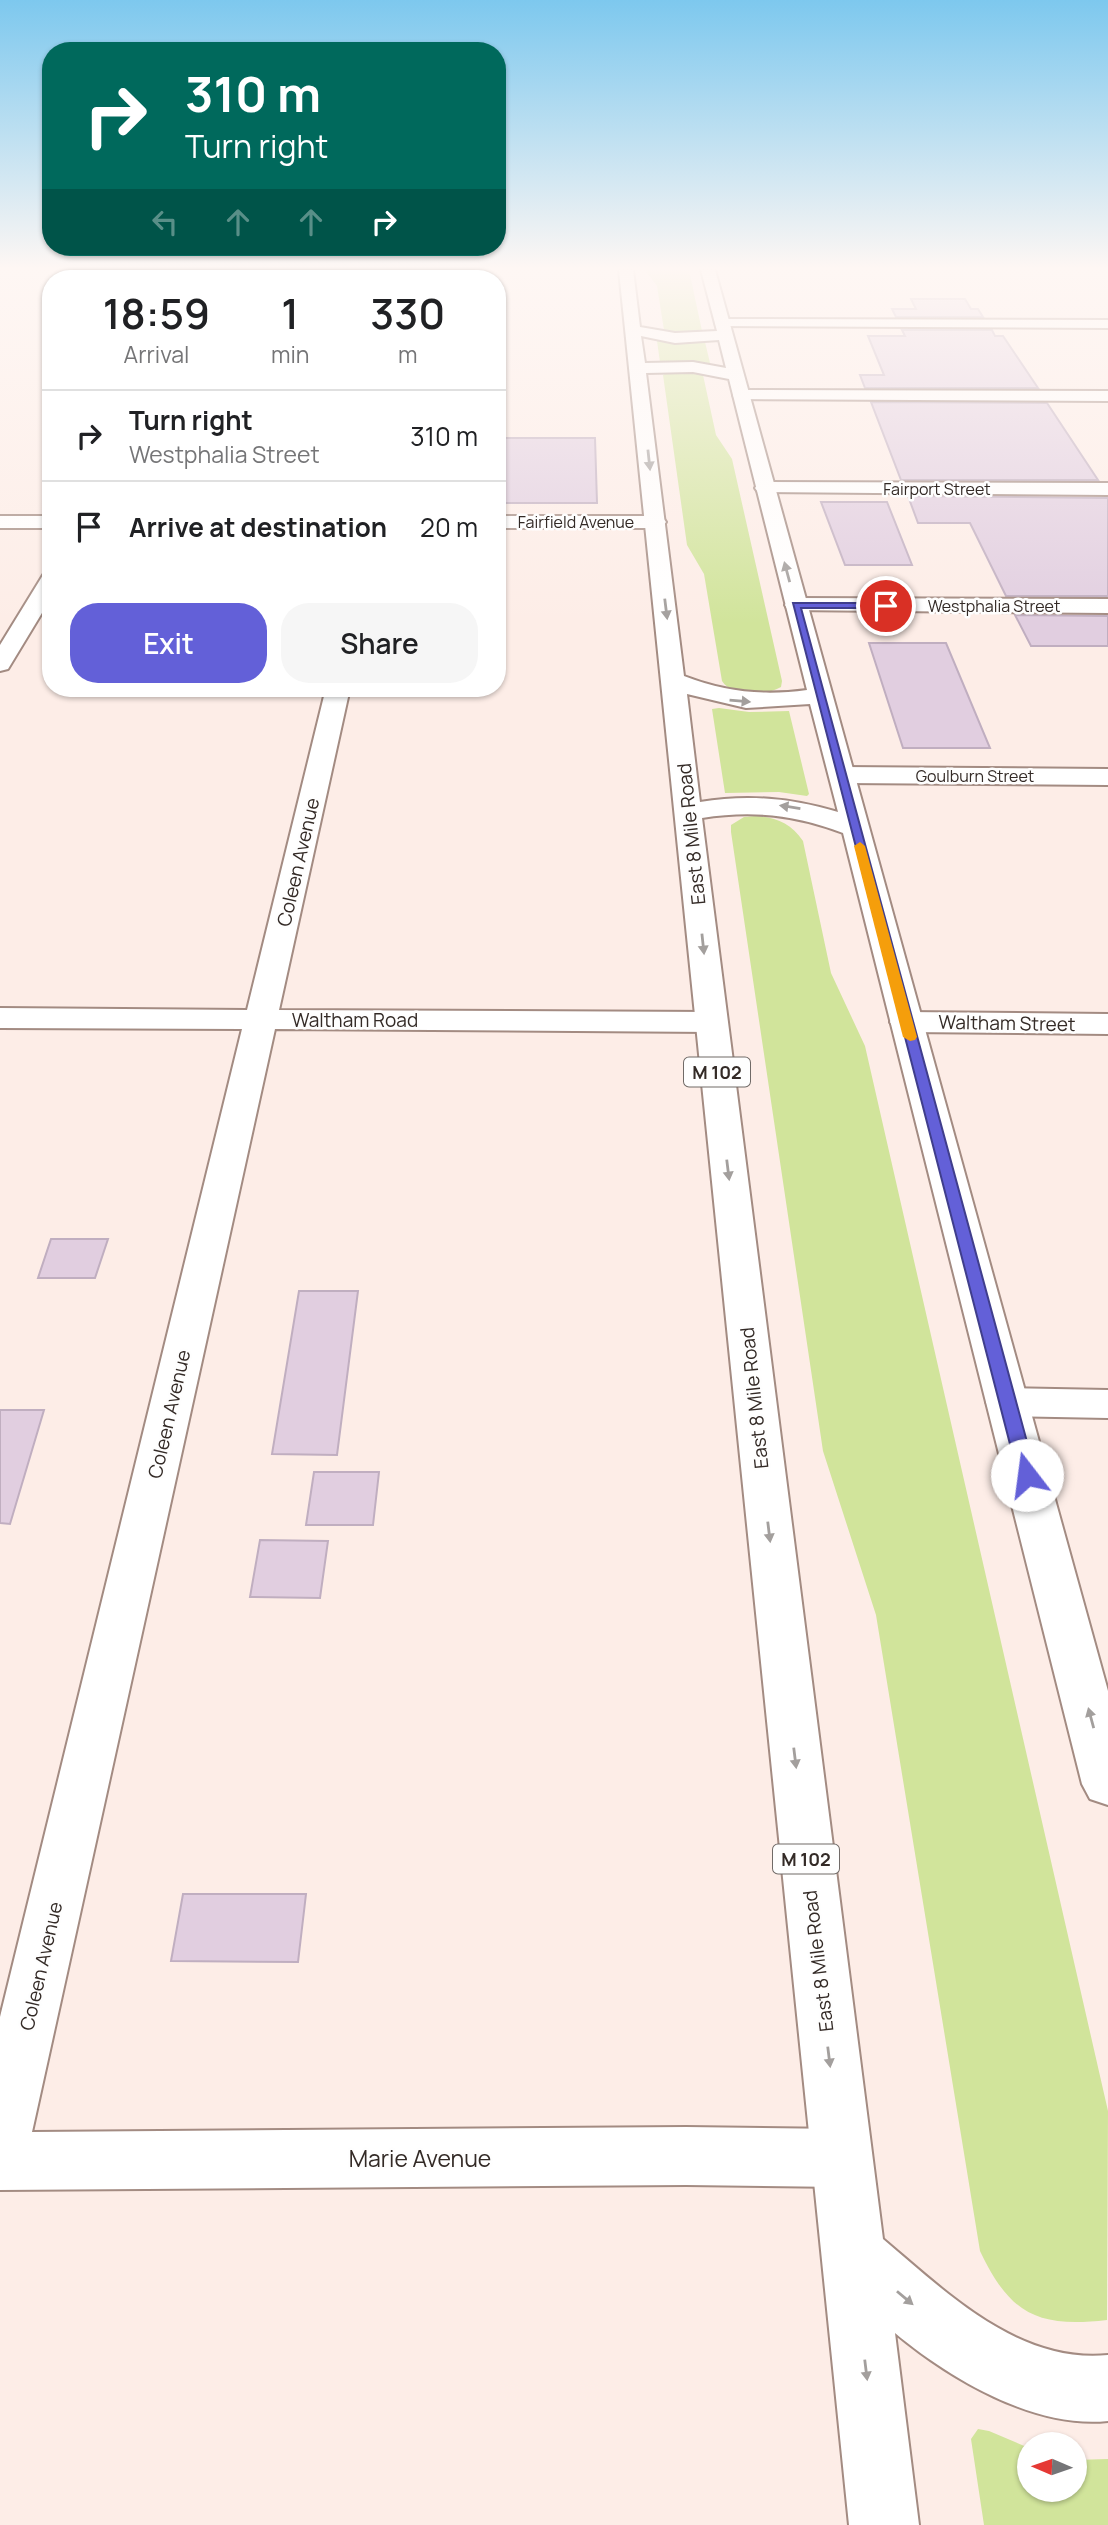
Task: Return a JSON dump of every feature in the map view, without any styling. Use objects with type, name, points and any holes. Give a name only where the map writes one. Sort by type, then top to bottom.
[{"type":"main road","name":"East 8 Mile Road","points":[[640,388],[884,2525]]},
{"type":"main road","points":[[739,388],[1108,1784]]},
{"type":"main road","points":[[833,388],[1108,396]]},
{"type":"main road","name":"Fairport Street","points":[[765,488],[1108,489]]},
{"type":"main road","points":[[0,522],[42,522]]},
{"type":"main road","name":"Fairfield Avenue","points":[[506,522],[656,522]]},
{"type":"main road","points":[[0,664],[42,595]]},
{"type":"main road","name":"Westphalia Street","points":[[796,605],[1108,606]]},
{"type":"main road","points":[[675,681],[709,695],[742,701],[778,701],[820,695]]},
{"type":"main road","name":"Coleen Avenue","points":[[0,2140],[336,697]]},
{"type":"main road","name":"Goulburn Street","points":[[842,775],[1108,777]]},
{"type":"main road","points":[[689,812],[738,804],[779,805],[820,814],[855,828]]},
{"type":"main road","name":"Waltham Road","points":[[0,1018],[711,1022]]},
{"type":"main road","name":"Waltham Street","points":[[906,1022],[1108,1024]]},
{"type":"main road","points":[[1007,1402],[1108,1404]]},
{"type":"main road","name":"Marie Avenue","points":[[0,2161],[673,2156],[841,2158]]},
{"type":"main road","points":[[852,2254],[940,2328],[998,2366],[1050,2383],[1095,2390],[1108,2388]]},
{"type":"green space","points":[[665,388],[706,388],[716,435],[732,459],[782,681],[781,687],[750,694],[727,687],[722,681],[704,574],[687,545]]},
{"type":"green space","points":[[712,709],[749,712],[789,711],[809,794],[725,793]]},
{"type":"green space","points":[[755,816],[782,822],[803,841],[831,973],[865,1046],[1108,2111],[1107,2320],[1062,2321],[1028,2312],[1015,2303],[1003,2289],[980,2251],[876,1615],[823,1451],[731,832],[731,825],[744,817]]},
{"type":"green space","points":[[978,2429],[1017,2443],[1017,2502],[1087,2502],[1087,2460],[1108,2459],[1108,2525],[984,2525],[971,2439]]},
{"type":"building","points":[[871,402],[1047,403],[1098,480],[901,480]]},
{"type":"building","points":[[506,438],[595,438],[597,503],[506,503]]},
{"type":"building","points":[[908,496],[1108,498],[1108,596],[1006,596],[970,523],[918,523]]},
{"type":"building","points":[[821,502],[887,502],[912,565],[845,565]]},
{"type":"building","points":[[1015,615],[1108,616],[1108,646],[1031,646]]},
{"type":"building","points":[[869,643],[946,643],[990,748],[903,748]]},
{"type":"building","points":[[51,1239],[108,1239],[95,1278],[38,1278]]},
{"type":"building","points":[[299,1291],[358,1291],[337,1455],[272,1454]]},
{"type":"building","points":[[0,1410],[44,1410],[10,1524],[0,1523]]},
{"type":"building","points":[[314,1472],[379,1472],[373,1525],[306,1525]]},
{"type":"building","points":[[260,1540],[328,1541],[320,1598],[250,1597]]},
{"type":"building","points":[[183,1894],[306,1894],[298,1962],[171,1961]]},
{"type":"slow traffic","points":[[860,846],[910,1037]]},
{"type":"route","points":[[886,606],[796,605],[1027,1475]]}]
